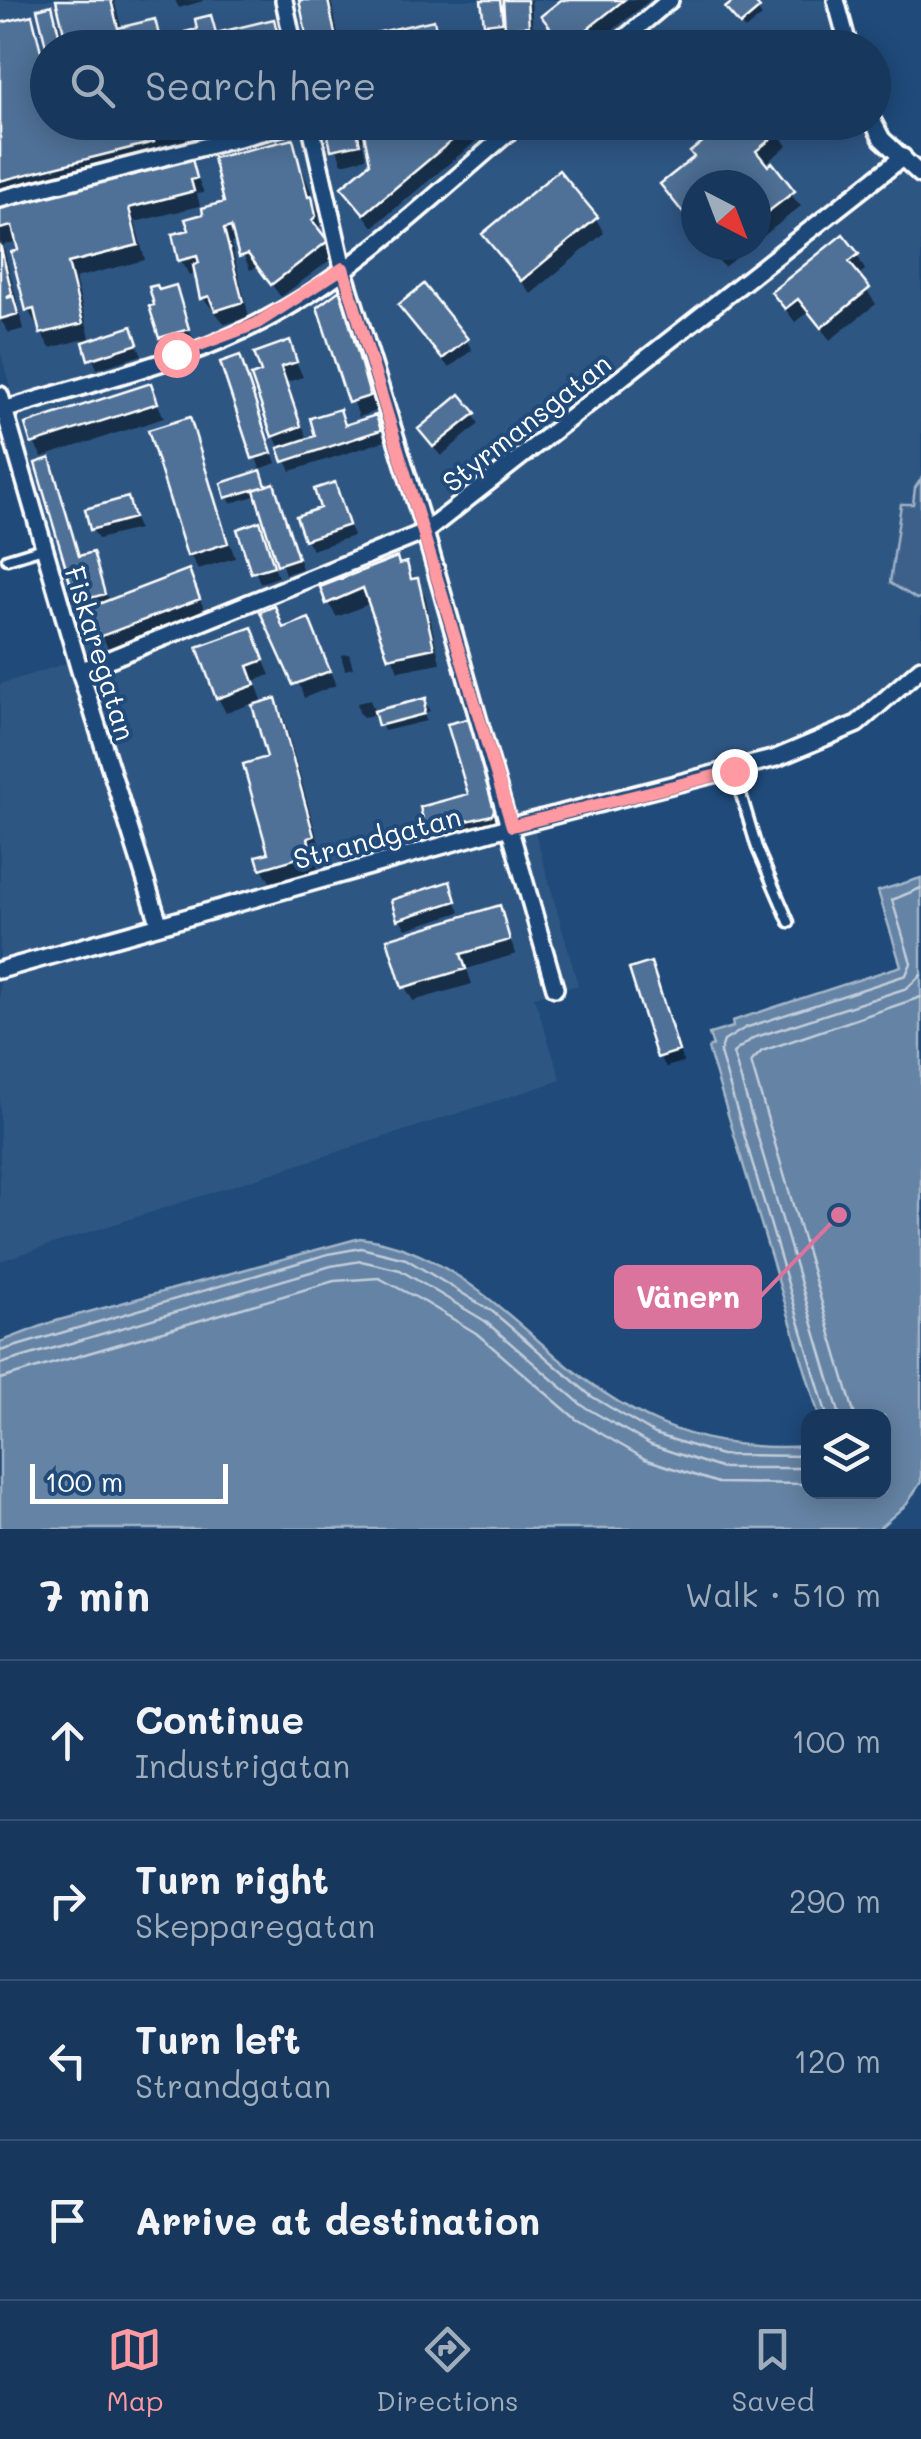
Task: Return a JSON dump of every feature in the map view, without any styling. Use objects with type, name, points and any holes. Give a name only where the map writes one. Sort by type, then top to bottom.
[{"type":"street","points":[[284,0],[290,30]]},
{"type":"street","points":[[634,30],[670,0]]},
{"type":"street","points":[[836,0],[844,30]]},
{"type":"street","points":[[0,200],[232,140]]},
{"type":"street","points":[[314,140],[343,268],[512,826],[556,988]]},
{"type":"street","points":[[2,403],[256,324],[343,268],[500,140]]},
{"type":"street","points":[[883,140],[921,175]]},
{"type":"street","name":"Styrmansgatan","points":[[80,671],[425,532],[903,157]]},
{"type":"street","name":"Fiskaregatan","points":[[2,403],[80,671],[160,923]]},
{"type":"street","name":"Strandgatan","points":[[0,970],[512,826],[734,771],[818,744],[857,724],[921,668]]},
{"type":"lane","points":[[7,559],[43,548]]},
{"type":"lane","points":[[734,771],[757,848],[789,922]]},
{"type":"shaded area","points":[[0,0],[825,0],[832,30],[30,30],[30,140],[873,140],[921,184],[921,654],[901,677],[861,709],[817,733],[704,769],[530,814],[578,985],[534,997],[561,1080],[0,1261],[0,684],[83,658],[0,350]]},
{"type":"shaded area","points":[[921,479],[921,597],[917,599],[890,583],[901,504],[913,504]]},
{"type":"water","points":[[921,878],[921,1482],[907,1504],[878,1529],[0,1529],[0,1342],[52,1322],[360,1238],[411,1251],[458,1276],[571,1369],[632,1410],[664,1425],[732,1444],[801,1446],[801,1499],[891,1499],[891,1409],[817,1409],[708,1048],[713,1046],[709,1034],[733,1027],[732,1021],[901,966],[878,891]]},
{"type":"building","points":[[56,0],[111,0],[118,28],[155,19],[158,30],[63,30]]},
{"type":"building","points":[[299,0],[328,0],[334,30],[305,30]]},
{"type":"building","points":[[481,0],[500,0],[503,22],[484,24]]},
{"type":"building","points":[[503,0],[527,0],[529,26],[505,28]]},
{"type":"building","points":[[561,0],[624,0],[586,30],[552,30],[541,16]]},
{"type":"building","points":[[735,0],[753,0],[760,8],[740,25],[725,8]]},
{"type":"building","points":[[52,5],[58,30],[42,30],[37,9]]},
{"type":"building","points":[[32,15],[36,30],[30,30],[30,140],[154,142],[0,181],[0,23]]},
{"type":"building","points":[[211,15],[215,30],[193,30],[197,29],[195,19]]},
{"type":"building","points":[[274,19],[277,30],[228,30]]},
{"type":"building","points":[[434,20],[436,30],[389,30]]},
{"type":"building","points":[[293,140],[308,197],[312,196],[316,216],[312,220],[328,241],[271,285],[248,254],[239,257],[231,227],[224,229],[243,302],[215,311],[209,296],[200,299],[193,265],[199,263],[197,256],[178,261],[172,234],[189,230],[185,219],[203,214],[202,208],[224,202],[213,158]]},
{"type":"building","points":[[329,140],[359,140],[360,144],[331,150]]},
{"type":"building","points":[[365,140],[452,140],[364,214],[341,187],[370,163]]},
{"type":"building","points":[[705,140],[770,140],[756,151],[768,166],[772,162],[795,191],[771,209],[771,170],[681,170],[681,210],[660,184],[694,157],[690,152]]},
{"type":"building","points":[[192,159],[197,178],[191,180],[194,191],[129,208],[138,245],[68,263],[83,323],[40,334],[34,309],[26,311],[11,252],[18,250],[12,226],[0,229],[0,207]]},
{"type":"building","points":[[559,170],[598,217],[521,281],[482,234]]},
{"type":"building","points":[[843,234],[859,254],[849,262],[870,288],[821,328],[798,299],[785,309],[771,292]]},
{"type":"building","points":[[0,244],[12,293],[7,298],[13,296],[18,314],[0,319]]},
{"type":"building","points":[[424,284],[468,339],[442,359],[398,305]]},
{"type":"building","points":[[157,285],[159,290],[176,285],[189,329],[159,338],[149,306],[154,305],[149,287]]},
{"type":"building","points":[[340,290],[370,396],[348,403],[317,307]]},
{"type":"building","points":[[132,326],[138,344],[88,360],[83,342]]},
{"type":"building","points":[[290,340],[297,362],[281,367],[301,426],[272,437],[251,376],[261,372],[254,353]]},
{"type":"building","points":[[240,355],[272,453],[252,459],[220,362]]},
{"type":"building","points":[[151,383],[158,403],[31,444],[25,424]]},
{"type":"building","points":[[460,394],[476,413],[433,447],[418,429]]},
{"type":"building","points":[[340,409],[345,425],[376,415],[381,430],[283,462],[278,448],[315,436],[310,418]]},
{"type":"building","points":[[190,417],[228,543],[187,556],[148,430]]},
{"type":"building","points":[[50,458],[79,556],[93,552],[105,594],[76,602],[35,463]]},
{"type":"building","points":[[261,470],[266,486],[225,498],[221,483]]},
{"type":"building","points":[[335,482],[349,525],[304,540],[296,516],[320,508],[314,489]]},
{"type":"building","points":[[274,483],[298,558],[277,565],[254,490]]},
{"type":"building","points":[[128,497],[134,518],[90,530],[85,509]]},
{"type":"building","points":[[260,521],[274,566],[251,573],[237,529]]},
{"type":"building","points":[[397,557],[399,564],[407,562],[411,579],[418,578],[434,648],[388,658],[363,588],[326,604],[320,587]]},
{"type":"building","points":[[189,569],[200,599],[99,637],[88,608]]},
{"type":"building","points":[[275,606],[283,628],[309,618],[330,671],[293,685],[260,612]]},
{"type":"building","points":[[252,627],[264,660],[248,666],[255,685],[216,699],[197,647]]},
{"type":"building","points":[[276,698],[314,836],[308,838],[312,854],[260,869],[256,856],[268,853],[243,764],[267,757],[252,705]]},
{"type":"building","points":[[426,698],[424,714],[378,726],[374,711]]},
{"type":"building","points":[[471,718],[497,803],[492,815],[426,831],[420,807],[468,794],[447,724]]},
{"type":"building","points":[[450,881],[456,901],[397,920],[391,900]]},
{"type":"building","points":[[500,905],[510,940],[461,954],[466,969],[402,988],[387,939]]},
{"type":"building","points":[[651,962],[679,1051],[657,1058],[629,969]]},
{"type":"place","name":"Vänern","points":[[839,1215]]},
{"type":"route","points":[[176,354],[256,324],[285,309],[343,268],[512,826],[734,771]]}]
